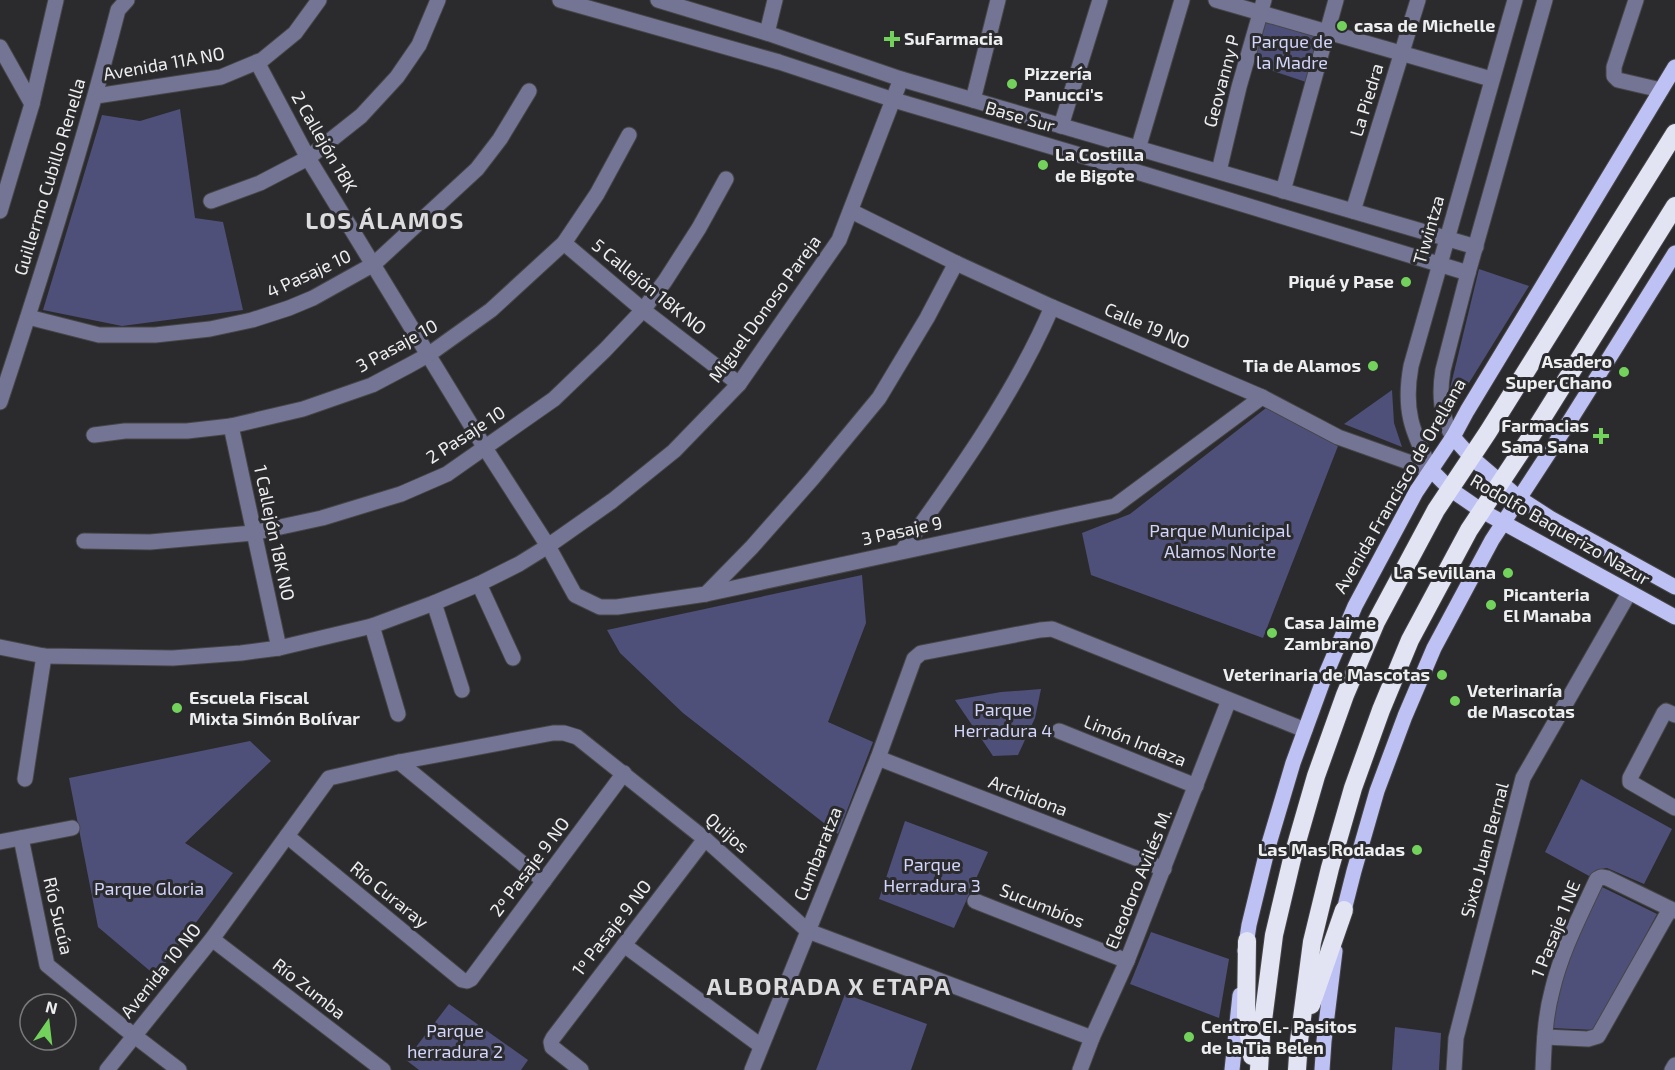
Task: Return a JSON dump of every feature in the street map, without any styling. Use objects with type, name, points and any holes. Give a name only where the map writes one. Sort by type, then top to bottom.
[{"type":"highway","points":[[1259,1070],[1274,935],[1292,859],[1316,776],[1345,695],[1376,622],[1436,510],[1472,457],[1675,133]]},
{"type":"highway","points":[[1297,1070],[1312,942],[1330,868],[1353,788],[1381,710],[1410,640],[1469,530],[1675,206]]},
{"type":"highway","points":[[1299,1041],[1344,910]]},
{"type":"highway","points":[[1247,941],[1246,1016],[1254,1070]]},
{"type":"main road","name":"Avenida Francisco de Orellana","points":[[1232,1070],[1235,1027],[1249,924],[1268,847],[1293,763],[1323,681],[1355,606],[1413,498],[1453,437],[1675,67]]},
{"type":"main road","points":[[1322,1070],[1336,944],[1354,871],[1377,791],[1434,648],[1492,540],[1581,404],[1675,253]]},
{"type":"main road","name":"Rodolfo Baquerizo Nazur","points":[[1453,437],[1500,483],[1520,498],[1550,518],[1675,587]]},
{"type":"main road","name":"Rodolfo Baquerizo Nazur","points":[[1431,470],[1450,489],[1482,511],[1675,617]]},
{"type":"street","points":[[0,211],[32,104],[56,0]]},
{"type":"street","name":"Guillermo Cubillo Renella","points":[[0,402],[96,96],[118,10],[127,0]]},
{"type":"street","name":"Avenida 11A NO","points":[[96,96],[168,87],[221,77],[262,60],[295,33],[319,0]]},
{"type":"street","points":[[210,201],[260,183],[308,158],[361,116],[397,77],[419,45],[438,0]]},
{"type":"street","name":"Base Sur","points":[[560,0],[779,62],[894,100],[1468,273]]},
{"type":"street","points":[[767,33],[775,0]]},
{"type":"street","points":[[973,100],[998,0]]},
{"type":"street","points":[[1061,126],[1100,0]]},
{"type":"street","points":[[1138,148],[1182,0]]},
{"type":"street","points":[[1216,0],[1262,6],[1326,32],[1491,79]]},
{"type":"street","points":[[1283,191],[1336,0]]},
{"type":"street","name":"La Piedra","points":[[1353,211],[1418,0]]},
{"type":"street","name":"Tiwintza","points":[[1431,470],[1412,429],[1408,402],[1411,366],[1515,0]]},
{"type":"street","points":[[1453,437],[1448,430],[1442,411],[1443,370],[1545,0]]},
{"type":"street","points":[[1636,0],[1614,67],[1614,76],[1618,80],[1661,90]]},
{"type":"street","name":"Base Sur","points":[[664,1],[767,33],[901,79],[1476,247]]},
{"type":"street","name":"Geovanny P","points":[[1219,171],[1239,87],[1262,6]]},
{"type":"street","points":[[0,47],[32,104]]},
{"type":"street","name":"2 Callejón 18K","points":[[257,62],[308,158],[485,448],[548,546]]},
{"type":"street","name":"Miguel Donoso Pareja","points":[[0,647],[44,656],[173,658],[279,648],[372,626],[434,603],[519,564],[548,546],[612,501],[674,451],[739,384],[839,240],[901,79]]},
{"type":"street","name":"4 Pasaje 10","points":[[28,317],[99,335],[155,335],[210,329],[252,320],[313,298],[374,264],[477,169],[500,139],[529,91]]},
{"type":"street","name":"3 Pasaje 10","points":[[94,435],[125,431],[187,431],[231,426],[303,409],[372,385],[428,355],[491,310],[564,243],[597,194],[629,135]]},
{"type":"street","name":"2 Pasaje 10","points":[[84,541],[150,542],[253,533],[322,518],[401,494],[447,474],[554,399],[643,310],[665,281],[699,228],[726,179]]},
{"type":"street","name":"Calle 19 NO","points":[[850,211],[1052,307],[1262,397],[1338,437],[1431,470]]},
{"type":"street","name":"5 Callejón 18K NO","points":[[564,243],[643,310],[739,384]]},
{"type":"street","points":[[706,594],[813,479],[879,398],[927,318],[956,263]]},
{"type":"street","points":[[902,551],[974,448],[1019,374],[1052,307]]},
{"type":"street","name":"3 Pasaje 9","points":[[548,546],[575,595],[600,607],[617,607],[706,594],[1115,506],[1262,397]]},
{"type":"street","name":"1 Callejón 18K NO","points":[[231,426],[279,648]]},
{"type":"street","points":[[479,584],[513,658]]},
{"type":"street","name":"Sixto Juan Bernal","points":[[1454,1070],[1456,1038],[1523,778],[1629,592]]},
{"type":"street","points":[[434,603],[462,690]]},
{"type":"street","points":[[372,626],[398,714]]},
{"type":"street","name":"Cumbaratza","points":[[752,1070],[878,758],[914,659],[921,653],[1052,629],[1229,700]]},
{"type":"street","points":[[25,779],[44,656]]},
{"type":"street","points":[[1229,700],[1305,730]]},
{"type":"street","name":"Eleodoro Avilés M.","points":[[1080,1070],[1127,961],[1229,700]]},
{"type":"street","points":[[1671,713],[1630,778],[1630,782],[1675,808]]},
{"type":"street","name":"Limón Indaza","points":[[1059,731],[1196,786]]},
{"type":"street","name":"Quijos","points":[[329,778],[399,762],[554,733],[578,737],[705,839],[808,931],[1092,1038]]},
{"type":"street","name":"Archidona","points":[[878,758],[1164,869]]},
{"type":"street","points":[[399,762],[544,881]]},
{"type":"street","name":"2º Pasaje 9 NO","points":[[467,981],[471,979],[624,773]]},
{"type":"street","name":"Avenida 10 NO","points":[[107,1070],[212,939],[329,778]]},
{"type":"street","points":[[0,842],[72,828]]},
{"type":"street","name":"Río Curaray","points":[[287,836],[462,980],[467,981]]},
{"type":"street","name":"Río Sucúa","points":[[21,838],[47,965],[135,1035]]},
{"type":"street","name":"1º Pasaje 9 NO","points":[[581,1070],[552,1047],[553,1038],[705,839]]},
{"type":"street","name":"1 Pasaje 1 NE","points":[[1543,1070],[1545,1037],[1559,965],[1597,879],[1607,878],[1672,910]]},
{"type":"street","name":"Sucumbíos","points":[[975,901],[1127,961]]},
{"type":"street","points":[[1545,1037],[1588,1039],[1598,1036],[1672,910]]},
{"type":"street","name":"Río Zumba","points":[[212,939],[382,1070]]},
{"type":"street","points":[[624,945],[761,1046]]},
{"type":"street","points":[[135,1035],[179,1070]]},
{"type":"street","points":[[1672,1070],[1675,1065]]},
{"type":"green space","name":"Parque de la Madre","points":[[1261,19],[1325,37],[1309,83],[1246,62]]},
{"type":"green space","points":[[180,109],[195,218],[223,222],[243,310],[122,326],[43,310],[102,115],[140,121]]},
{"type":"green space","points":[[1479,269],[1529,286],[1456,404],[1448,397]]},
{"type":"green space","points":[[1392,390],[1394,423],[1402,447],[1344,424]]},
{"type":"green space","name":"Parque Municipal Alamos Norte","points":[[1266,408],[1338,446],[1263,638],[1091,575],[1082,533],[1130,514]]},
{"type":"green space","points":[[862,575],[866,623],[828,722],[873,742],[838,834],[683,713],[620,653],[607,630]]},
{"type":"green space","name":"Parque Herradura 4","points":[[1041,689],[1035,718],[1018,755],[993,756],[955,700],[1001,692]]},
{"type":"green space","name":"Parque Gloria","points":[[250,741],[271,761],[185,843],[233,873],[156,976],[98,927],[69,778]]},
{"type":"green space","points":[[1581,779],[1672,829],[1644,884],[1607,868],[1596,870],[1591,877],[1545,852]]},
{"type":"green space","name":"Parque Herradura 3","points":[[905,821],[988,852],[954,928],[879,899]]},
{"type":"green space","points":[[1602,887],[1657,914],[1595,1030],[1551,1028],[1556,993],[1581,923]]},
{"type":"green space","points":[[1151,932],[1229,959],[1219,1018],[1130,984]]},
{"type":"green space","points":[[845,994],[927,1024],[911,1070],[816,1070]]},
{"type":"green space","name":"Parque herradura 2","points":[[449,1004],[528,1060],[521,1070],[419,1070],[406,1060]]},
{"type":"green space","points":[[1395,1027],[1441,1033],[1439,1070],[1392,1070]]},
{"type":"place","name":"casa de Michelle","points":[[1342,26]]},
{"type":"place","name":"SuFarmacia","points":[[892,39]]},
{"type":"place","name":"Pizzería Panucci's","points":[[1012,84]]},
{"type":"place","name":"La Costilla de Bigote","points":[[1043,165]]},
{"type":"place","name":"Piqué y Pase","points":[[1406,282]]},
{"type":"place","name":"Tia de Alamos","points":[[1373,366]]},
{"type":"place","name":"Asadero Super Chano","points":[[1624,372]]},
{"type":"place","name":"Farmacias Sana Sana","points":[[1601,436]]},
{"type":"place","name":"La Sevillana","points":[[1508,573]]},
{"type":"place","name":"Picanteria El Manaba","points":[[1491,605]]},
{"type":"place","name":"Casa Jaime Zambrano","points":[[1272,633]]},
{"type":"place","name":"Veterinaria de Mascotas","points":[[1442,675]]},
{"type":"place","name":"Veterinaría de Mascotas","points":[[1455,701]]},
{"type":"place","name":"Escuela Fiscal Mixta Simón Bolívar","points":[[177,708]]},
{"type":"place","name":"Las Mas Rodadas","points":[[1417,850]]},
{"type":"place","name":"Centro EI.- Pasitos de la Tia Belen","points":[[1189,1037]]},
{"type":"district","name":"LOS ÁLAMOS","points":[[385,221]]},
{"type":"district","name":"ALBORADA X ETAPA","points":[[829,987]]}]
